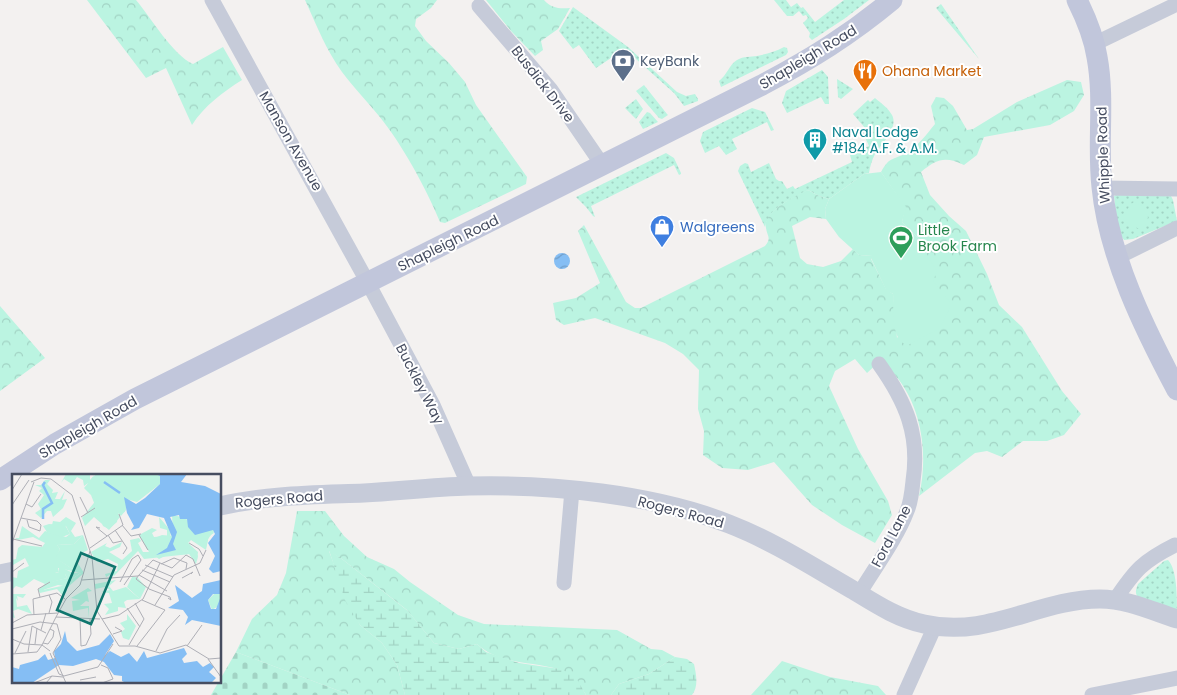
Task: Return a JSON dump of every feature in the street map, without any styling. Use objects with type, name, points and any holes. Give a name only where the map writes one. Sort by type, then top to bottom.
[{"type":"main road","name":"Shapleigh Road","points":[[0,480],[55,444],[108,413],[603,166],[809,60],[847,35],[892,0]]},
{"type":"main road","name":"Whipple Road","points":[[1077,0],[1094,44],[1100,80],[1102,188],[1105,212],[1118,257],[1138,311],[1177,390]]},
{"type":"street","name":"Manson Avenue","points":[[212,0],[368,282]]},
{"type":"street","points":[[1094,44],[1177,4]]},
{"type":"street","name":"Busdick Drive","points":[[479,6],[551,90],[603,166]]},
{"type":"street","points":[[1102,188],[1177,189]]},
{"type":"street","points":[[1118,257],[1177,228]]},
{"type":"street","name":"Buckley Way","points":[[368,282],[433,406],[468,486]]},
{"type":"street","name":"Ford Lane","points":[[859,594],[902,522],[910,501],[915,473],[915,450],[908,413],[902,399],[879,364]]},
{"type":"street","name":"Rogers Road","points":[[221,506],[283,497],[468,486],[518,486],[572,490],[676,507],[730,524],[784,550],[886,610],[923,624],[957,628],[985,625],[1067,602],[1091,599],[1116,600],[1177,619]]},
{"type":"street","points":[[564,583],[572,490]]},
{"type":"street","points":[[1116,600],[1139,568],[1153,556],[1175,545]]},
{"type":"street","points":[[904,695],[935,626]]},
{"type":"street","points":[[1092,695],[1177,678]]},
{"type":"green space","points":[[87,0],[136,0],[170,45],[185,59],[193,64],[223,47],[242,80],[214,100],[192,125],[166,68],[146,78]]},
{"type":"green space","points":[[305,0],[437,0],[431,8],[416,19],[415,26],[426,41],[449,63],[465,82],[476,105],[527,177],[526,184],[445,223],[440,222],[421,181],[405,153],[379,116],[336,64]]},
{"type":"green space","points":[[486,0],[544,0],[549,5],[570,8],[558,29],[541,41],[543,50],[535,56],[511,31]]},
{"type":"green space","points":[[774,0],[786,0],[791,7],[797,3],[801,8],[803,7],[815,22],[844,0],[869,0],[812,40],[809,37],[810,33],[803,23],[808,18],[806,15],[803,16],[799,11],[793,16],[787,16]]},
{"type":"green space","points":[[941,4],[979,59],[936,8]]},
{"type":"green space","points":[[573,7],[628,47],[677,92],[686,96],[695,94],[698,101],[684,106],[674,93],[626,50],[596,68],[579,45],[573,49],[559,31]]},
{"type":"green space","points":[[784,47],[787,48],[788,52],[786,55],[721,87],[719,81],[737,60],[767,54]]},
{"type":"green space","points":[[822,70],[828,77],[829,104],[825,104],[821,97],[787,113],[782,103],[786,91]]},
{"type":"green space","points":[[837,79],[853,89],[841,99],[838,97]]},
{"type":"green space","points":[[1067,80],[1081,82],[1084,95],[1074,111],[1050,125],[984,137],[977,155],[964,165],[952,160],[941,160],[921,172],[930,195],[966,231],[987,274],[999,305],[1022,327],[1062,391],[1081,414],[1064,435],[1047,441],[1023,441],[1002,457],[987,451],[975,453],[919,496],[923,466],[921,436],[914,406],[899,380],[881,360],[867,373],[855,359],[835,371],[829,386],[858,449],[888,501],[892,515],[875,543],[842,525],[812,505],[774,462],[748,470],[722,468],[703,455],[704,431],[698,409],[699,370],[683,354],[665,343],[595,318],[564,325],[556,320],[553,303],[576,298],[600,283],[578,231],[584,225],[626,302],[635,308],[641,308],[765,246],[769,239],[766,222],[769,216],[781,205],[808,190],[829,199],[825,209],[826,219],[810,217],[792,226],[800,258],[807,264],[823,267],[841,261],[853,249],[859,255],[873,256],[871,259],[886,289],[893,294],[897,338],[933,281],[916,246],[919,239],[902,222],[905,207],[881,172],[884,167],[889,161],[914,147],[935,124],[931,106],[936,97],[944,98],[953,106],[967,130],[973,129],[1017,102]]},
{"type":"green space","points":[[644,85],[668,115],[662,119],[659,118],[636,91]]},
{"type":"green space","points":[[875,98],[890,112],[894,120],[888,136],[875,154],[869,173],[864,174],[829,199],[808,190],[788,200],[771,214],[765,227],[738,171],[740,166],[745,163],[748,164],[751,172],[769,163],[776,179],[782,181],[787,189],[793,186],[795,189],[852,162],[850,155],[869,146],[863,133],[865,128],[853,114],[868,100],[870,102]]},
{"type":"green space","points":[[636,99],[643,109],[636,119],[625,108]]},
{"type":"green space","points":[[752,108],[765,112],[774,130],[771,131],[767,122],[732,139],[737,149],[726,155],[719,146],[705,153],[700,141],[703,132]]},
{"type":"green space","points":[[647,112],[658,122],[643,129],[639,122]]},
{"type":"green space","points":[[666,153],[674,158],[681,174],[679,175],[674,165],[591,206],[595,217],[576,197]]},
{"type":"green space","name":"Little Brook Farm","points":[[881,172],[906,207],[902,222],[919,239],[917,246],[923,250],[937,271],[933,281],[950,302],[950,308],[940,328],[908,345],[898,337],[893,316],[893,294],[886,290],[871,258],[872,256],[859,255],[839,237],[826,219],[825,209],[829,199],[864,174]]},
{"type":"green space","points":[[1118,194],[1171,196],[1177,221],[1133,239],[1124,240],[1116,219],[1114,196]]},
{"type":"green space","points":[[1134,202],[1143,206],[1148,217],[1145,228],[1141,230],[1124,221],[1127,210]]},
{"type":"green space","points":[[0,306],[45,358],[0,391]]},
{"type":"green space","points":[[297,511],[325,511],[344,536],[367,557],[394,569],[458,615],[484,624],[617,630],[651,649],[662,650],[675,657],[649,674],[619,684],[611,695],[586,695],[574,679],[558,669],[495,656],[477,644],[459,649],[434,643],[407,610],[329,551],[360,625],[382,643],[397,665],[405,695],[350,695],[236,652],[252,619],[277,595],[286,573]]},
{"type":"green space","points":[[329,550],[408,611],[434,643],[459,649],[477,644],[486,652],[519,663],[560,669],[575,676],[586,695],[405,695],[397,665],[382,643],[360,625],[345,600]]},
{"type":"green space","points":[[1168,560],[1175,576],[1177,611],[1137,596],[1136,593],[1138,584],[1164,561]]},
{"type":"green space","points":[[236,652],[350,695],[211,695],[219,682],[221,682],[221,678]]},
{"type":"green space","points":[[675,657],[687,659],[694,664],[696,684],[692,695],[611,695],[619,684],[649,674]]},
{"type":"green space","points":[[782,661],[830,677],[878,686],[886,695],[751,695]]},
{"type":"water","points":[[562,253],[570,261],[562,269],[554,261]]},
{"type":"place","name":"KeyBank","points":[[623,82]]},
{"type":"place","name":"Ohana Market","points":[[865,92]]},
{"type":"place","name":"Naval Lodge #184 A.F. & A.M.","points":[[815,161]]},
{"type":"place","name":"Walgreens","points":[[662,248]]},
{"type":"place","name":"Little Brook Farm","points":[[901,259]]}]
